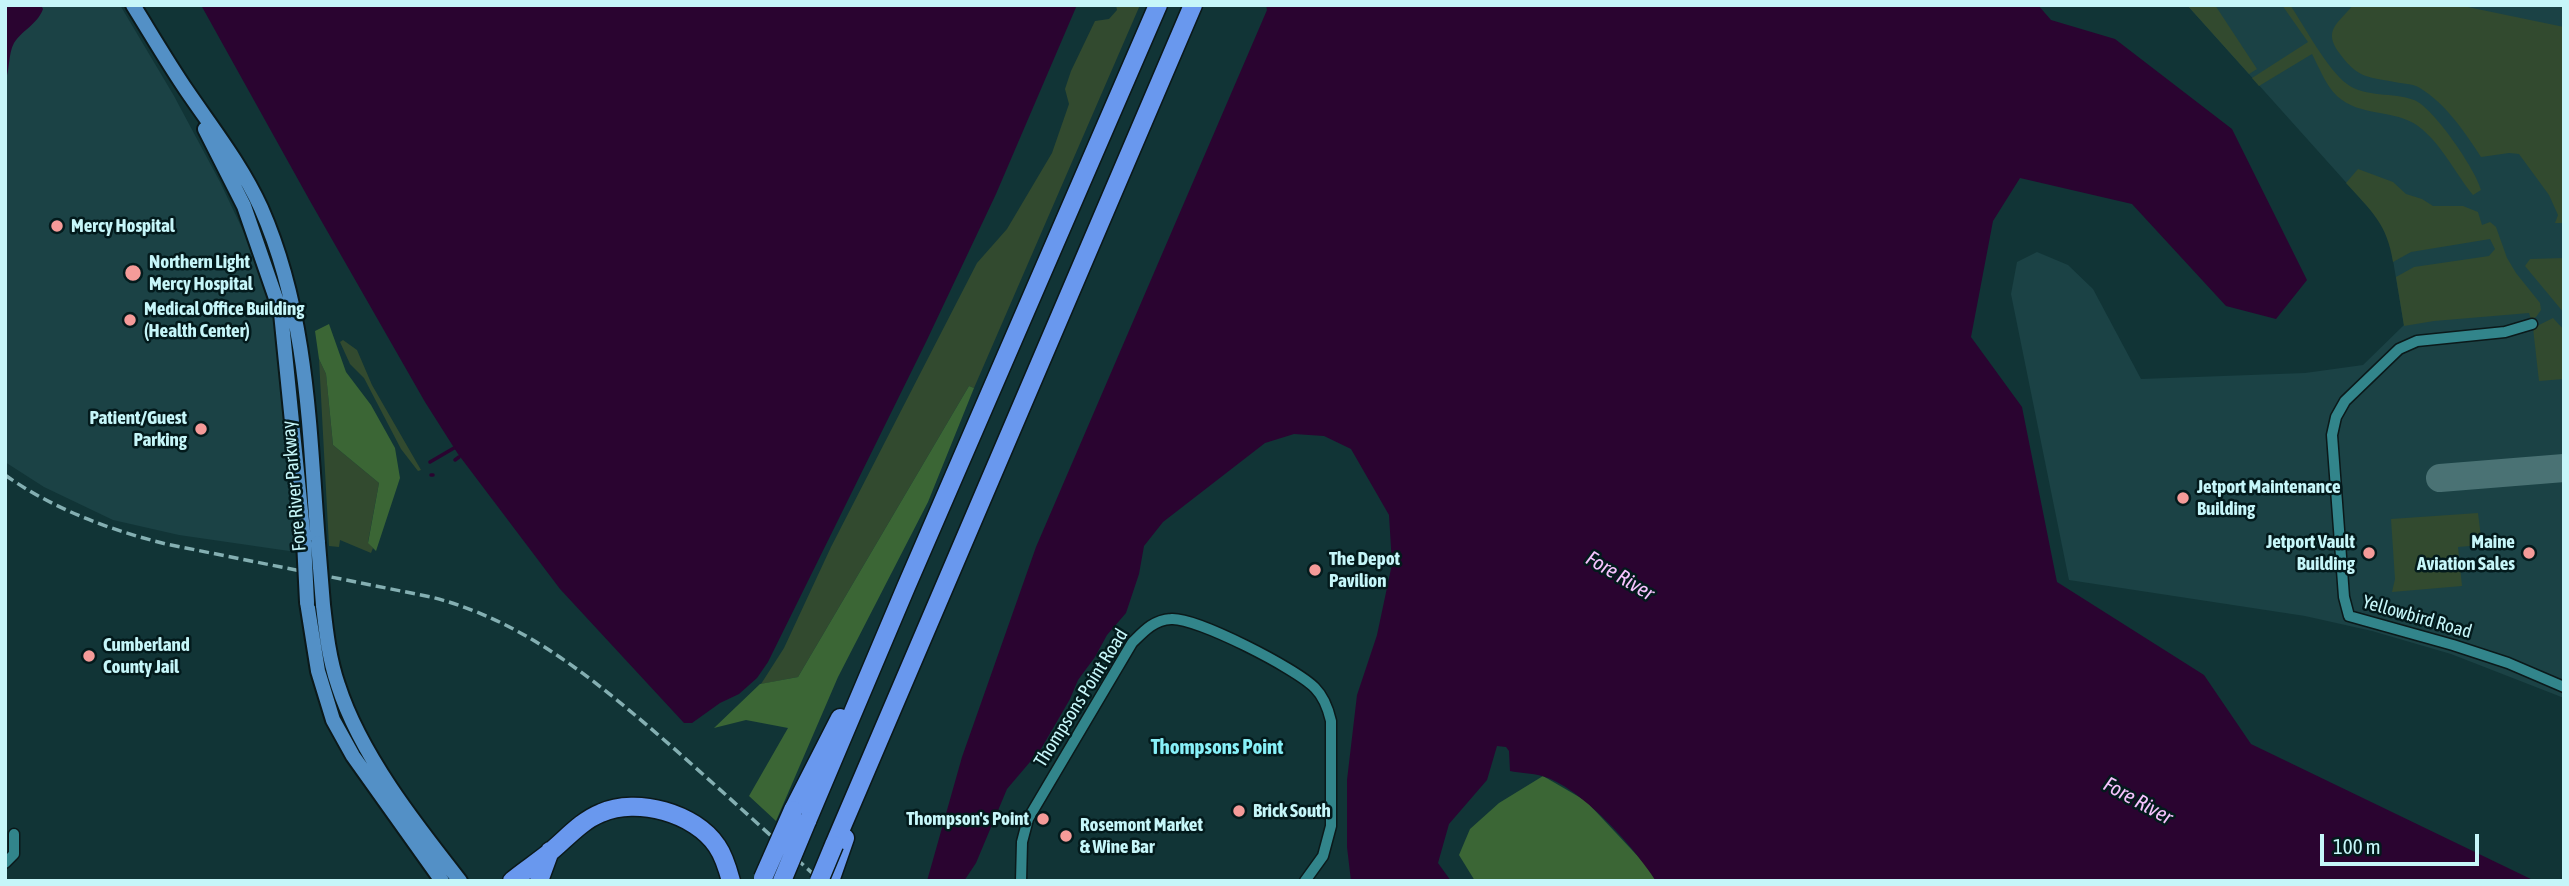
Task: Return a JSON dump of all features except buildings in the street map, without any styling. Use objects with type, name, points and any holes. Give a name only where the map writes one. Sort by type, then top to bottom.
[{"type":"highway","points":[[762,879],[800,816],[906,587],[1158,5]]},
{"type":"highway","points":[[830,881],[838,847],[869,762],[1193,5]]},
{"type":"highway","points":[[512,881],[576,828],[601,813],[617,808],[656,809],[677,816],[705,833],[718,846],[731,881]]},
{"type":"highway","points":[[782,881],[800,816]]},
{"type":"highway","points":[[819,881],[838,847]]},
{"type":"highway","points":[[539,881],[550,852]]},
{"type":"main road","name":"Fore River Parkway","points":[[133,5],[239,166],[260,207],[286,278],[300,337],[311,542],[307,602],[318,671],[334,720],[353,756],[442,881]]},
{"type":"main road","name":"Fore River Parkway","points":[[311,542],[332,662],[348,713],[364,746],[460,881]]},
{"type":"street","name":"Yellowbird Road","points":[[2532,324],[2505,332],[2417,341],[2399,349],[2345,401],[2336,417],[2333,435],[2344,597],[2349,616],[2508,663],[2564,687]]},
{"type":"street","name":"Thompsons Point Road","points":[[1021,881],[1021,851],[1028,819],[1132,643],[1148,627],[1160,621],[1178,618],[1203,626],[1298,674],[1313,686],[1328,709],[1331,721],[1331,826],[1322,856],[1305,881]]},
{"type":"street","points":[[5,863],[14,854],[13,834]]},
{"type":"shaded area","name":"Northern Light Mercy Hospital","points":[[5,5],[120,5],[174,96],[220,182],[248,241],[272,304],[281,359],[296,552],[179,535],[113,520],[44,487],[5,462]]},
{"type":"shaded area","points":[[2187,5],[2564,5],[2564,698],[2451,654],[2372,631],[2305,616],[2069,580],[2011,294],[2017,262],[2037,252],[2068,265],[2093,289],[2141,379],[2305,373],[2363,365],[2404,325],[2389,237],[2378,218]]},
{"type":"green space","points":[[1116,5],[1140,5],[974,388],[969,386],[798,677],[761,684],[784,648],[831,547],[977,263],[1007,229],[1052,153],[1069,104],[1065,89],[1071,71],[1095,21],[1109,19],[1117,10]]},
{"type":"green space","points":[[2187,5],[2215,5],[2257,69],[2249,74]]},
{"type":"green space","points":[[2282,5],[2290,5],[2324,58],[2347,84],[2371,93],[2414,100],[2432,114],[2453,140],[2481,190],[2473,195],[2441,150],[2418,126],[2399,117],[2356,107],[2337,96],[2326,82],[2312,54],[2259,86],[2252,78],[2308,42]]},
{"type":"green space","points":[[2353,5],[2458,5],[2564,27],[2564,223],[2555,223],[2558,215],[2549,195],[2519,154],[2481,157],[2454,119],[2420,88],[2366,76],[2353,69],[2335,46],[2332,33]]},
{"type":"green space","points":[[2358,169],[2393,182],[2406,194],[2433,206],[2463,206],[2478,212],[2482,225],[2490,222],[2496,227],[2507,258],[2540,303],[2541,310],[2536,317],[2531,319],[2529,313],[2404,326],[2396,277],[2414,267],[2489,256],[2495,249],[2490,239],[2411,252],[2393,262],[2382,227],[2346,183]]},
{"type":"green space","points":[[2564,258],[2564,313],[2525,266],[2530,259]]},
{"type":"green space","points":[[2553,318],[2564,330],[2564,379],[2539,381],[2533,328]]},
{"type":"green space","points":[[329,324],[346,372],[371,405],[395,448],[400,478],[376,551],[368,543],[379,483],[333,445],[326,374],[319,359],[315,331]]},
{"type":"green space","points":[[343,340],[357,350],[372,385],[421,470],[418,471],[401,449],[364,378],[350,364],[340,342]]},
{"type":"green space","points":[[319,359],[326,374],[333,445],[379,483],[368,542],[373,548],[371,553],[340,540],[339,547],[329,546]]},
{"type":"green space","points":[[969,386],[974,388],[928,502],[838,677],[776,821],[749,796],[788,728],[746,720],[714,728],[760,684],[798,677]]},
{"type":"green space","points":[[2478,513],[2482,545],[2458,547],[2462,586],[2392,592],[2395,579],[2391,519]]},
{"type":"green space","points":[[1543,776],[1586,801],[1646,865],[1656,881],[1475,881],[1459,855],[1470,829],[1499,803]]},
{"type":"water","points":[[5,5],[41,5],[43,9],[14,43],[5,82]]},
{"type":"water","points":[[201,5],[1077,5],[996,194],[768,662],[757,678],[739,694],[720,703],[692,723],[684,723],[560,589],[458,454],[425,402]]},
{"type":"water","name":"Fore River","points":[[1266,5],[2038,5],[2051,20],[2115,39],[2232,129],[2307,280],[2276,319],[2226,306],[2132,204],[2020,178],[1993,221],[1971,337],[2022,407],[2057,582],[2204,675],[2251,744],[2535,881],[1656,881],[1621,836],[1589,805],[1557,782],[1538,775],[1510,771],[1509,751],[1506,747],[1497,746],[1487,780],[1449,824],[1438,863],[1451,881],[1351,881],[1347,847],[1347,780],[1357,695],[1377,635],[1392,564],[1389,515],[1351,449],[1324,436],[1294,434],[1265,443],[1163,522],[1144,546],[1139,574],[1126,613],[1107,635],[1078,680],[1041,749],[1007,789],[976,863],[964,881],[927,881],[962,757],[1036,547],[1267,10]]},
{"type":"waterway","points":[[430,462],[454,448]]},
{"type":"waterway","points":[[455,460],[459,457]]},
{"type":"taxiway","points":[[2440,478],[2564,468]]},
{"type":"railway","points":[[5,475],[62,508],[145,538],[431,597],[498,621],[559,656],[615,699],[821,881]]},
{"type":"place","name":"Mercy Hospital","points":[[57,226]]},
{"type":"place","name":"Northern Light Mercy Hospital","points":[[133,273]]},
{"type":"place","name":"Medical Office Building (Health Center)","points":[[130,320]]},
{"type":"place","name":"Patient/Guest Parking","points":[[201,429]]},
{"type":"place","name":"Jetport Maintenance Building","points":[[2183,498]]},
{"type":"place","name":"Jetport Vault Building","points":[[2369,553]]},
{"type":"place","name":"Maine Aviation Sales","points":[[2529,553]]},
{"type":"place","name":"The Depot Pavilion","points":[[1315,570]]},
{"type":"place","name":"Cumberland County Jail","points":[[89,656]]},
{"type":"place","name":"Brick South","points":[[1239,811]]},
{"type":"place","name":"Thompson's Point","points":[[1043,819]]},
{"type":"place","name":"Rosemont Market & Wine Bar","points":[[1066,836]]},
{"type":"district","name":"Thompsons Point","points":[[1217,747]]}]
